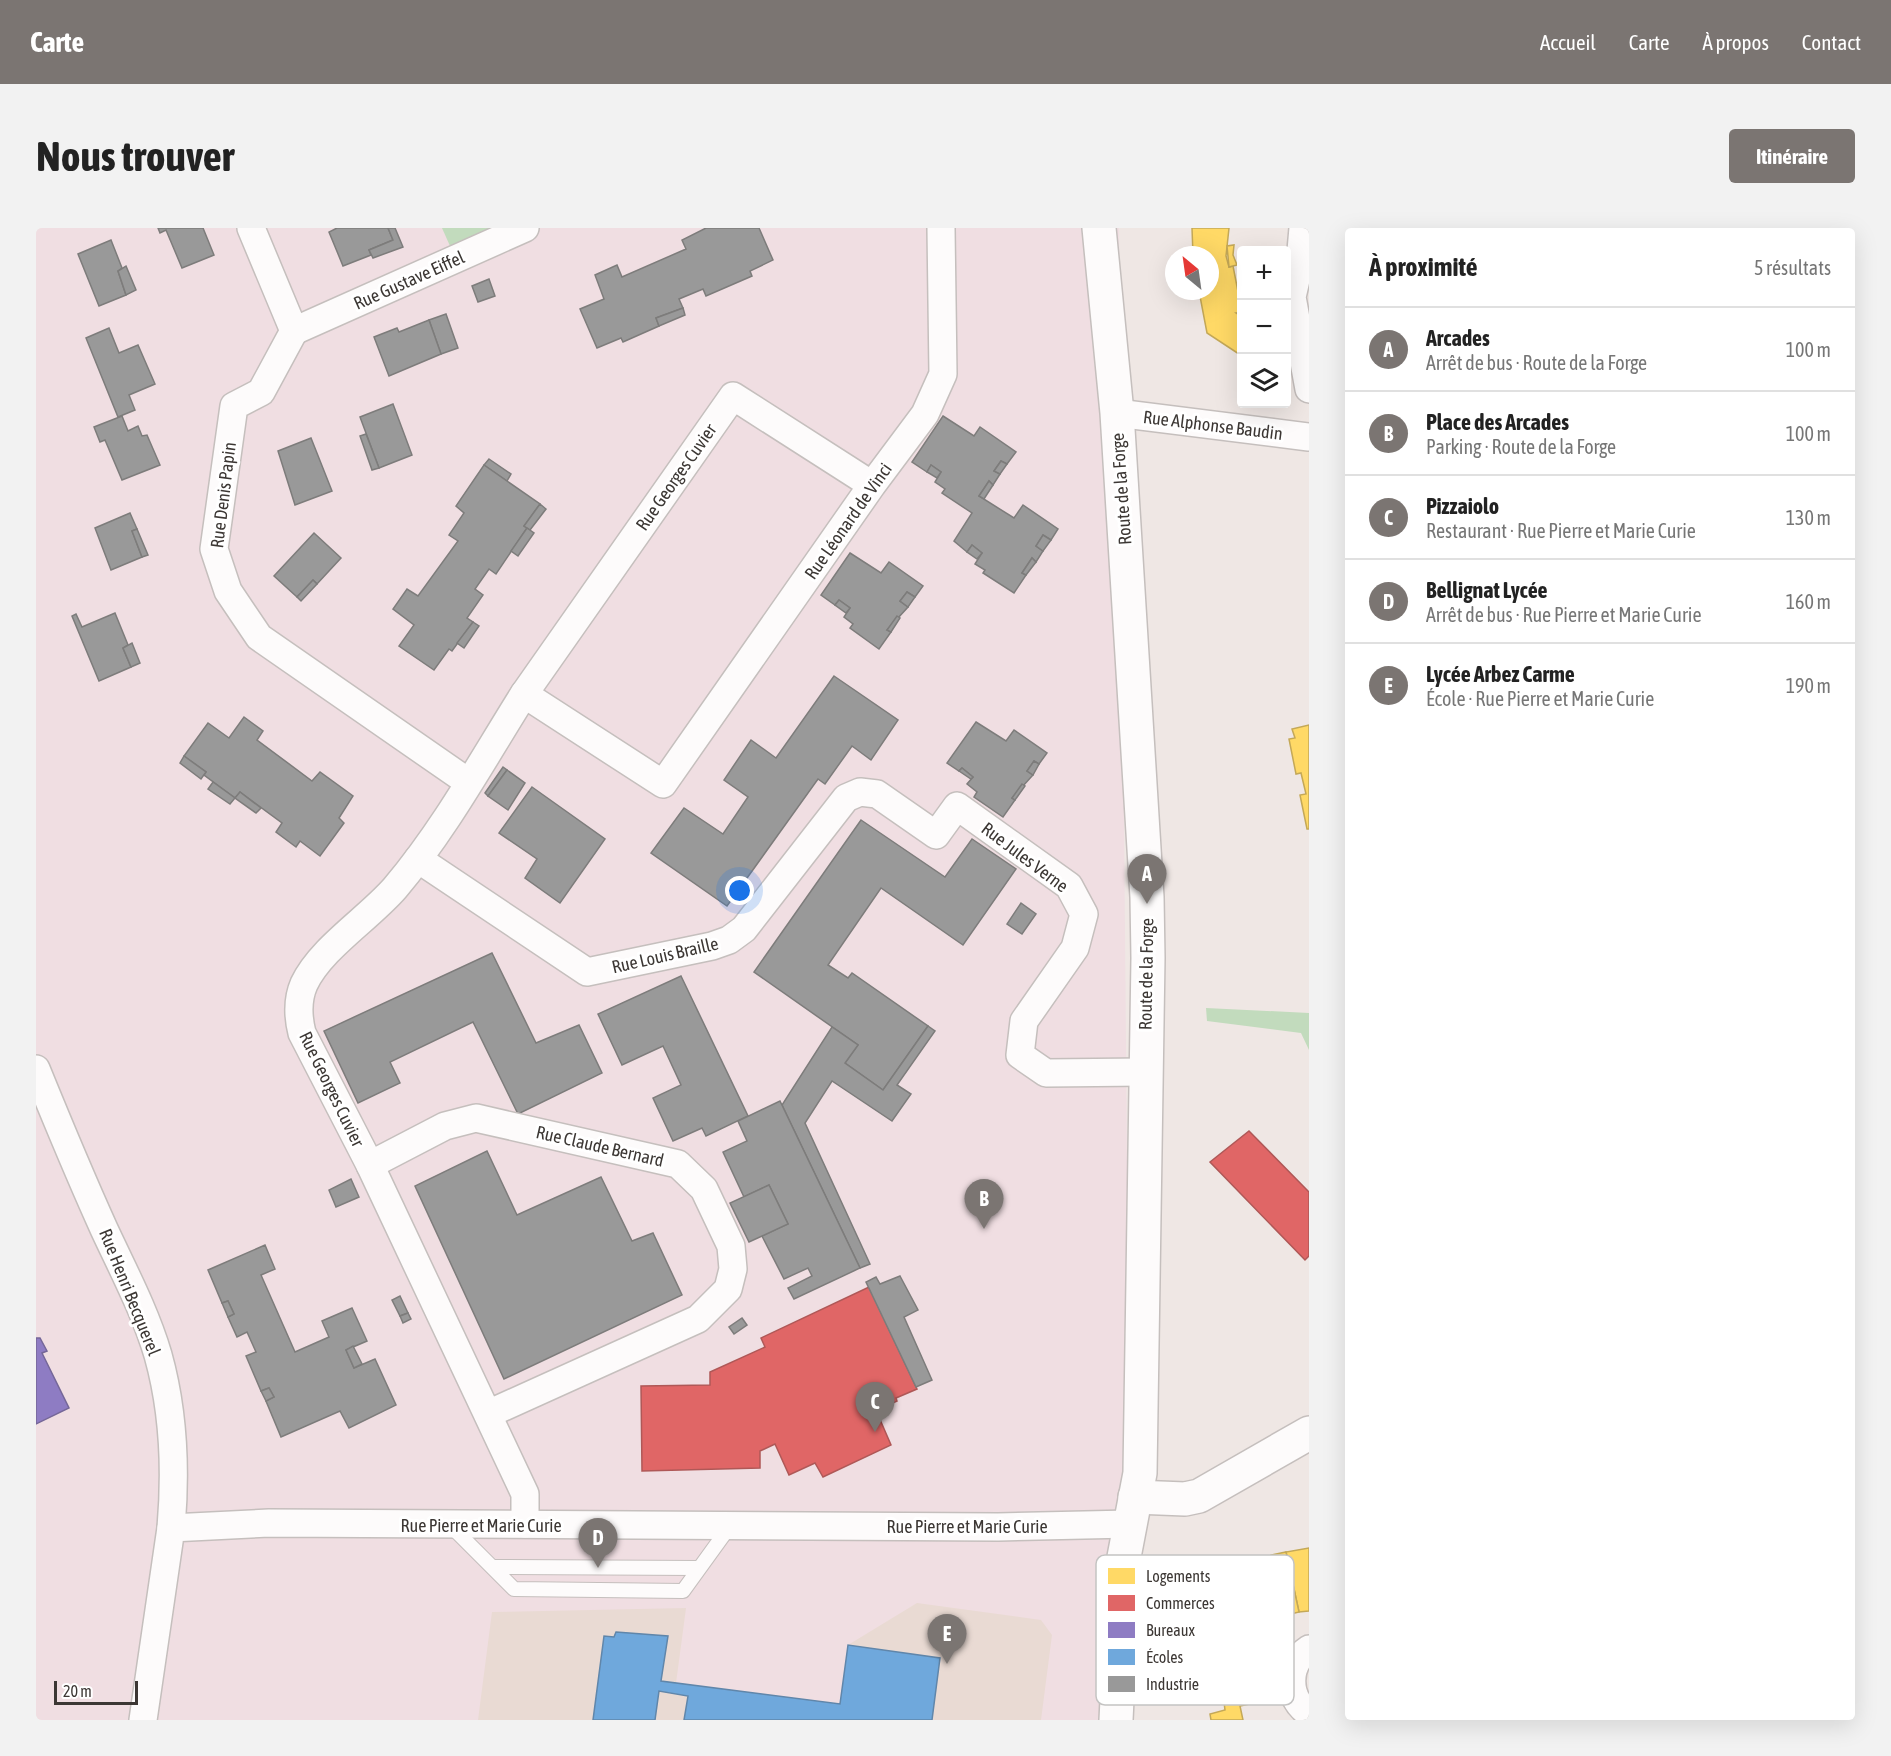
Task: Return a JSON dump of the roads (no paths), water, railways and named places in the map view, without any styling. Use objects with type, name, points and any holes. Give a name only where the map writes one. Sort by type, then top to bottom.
[{"type":"main road","name":"Route de la Forge","points":[[1099,228],[1117,413],[1147,897],[1140,1461],[1124,1555]]},
{"type":"main road","points":[[1133,1510],[1199,1496],[1309,1433]]},
{"type":"main road","name":"Route de la Forge","points":[[1116,1720],[1117,1705]]},
{"type":"street","points":[[251,228],[294,331]]},
{"type":"street","name":"Rue Gustave Eiffel","points":[[294,331],[525,228]]},
{"type":"street","name":"Rue Léonard de Vinci","points":[[524,694],[663,784],[872,485],[925,414],[943,374],[941,228]]},
{"type":"street","points":[[1303,228],[1300,262],[1292,297],[1309,388]]},
{"type":"street","name":"Rue Denis Papin","points":[[294,331],[261,392],[234,406],[214,549],[228,591],[259,638],[468,782]]},
{"type":"street","name":"Rue Georges Cuvier","points":[[525,1524],[525,1494],[370,1165],[302,1034],[298,1018],[299,1000],[304,985],[314,968],[393,890],[418,859],[524,694],[733,396],[872,485]]},
{"type":"street","name":"Rue Alphonse Baudin","points":[[1117,413],[1309,437]]},
{"type":"street","name":"Rue Louis Braille","points":[[418,859],[587,972],[712,946],[729,940],[744,929],[846,798],[860,792],[878,794],[936,835]]},
{"type":"street","name":"Rue Jules Verne","points":[[936,835],[957,806],[1069,886],[1084,914],[1076,948],[1024,1021],[1020,1055],[1046,1073],[1145,1071]]},
{"type":"street","name":"Rue Henri Becquerel","points":[[36,1069],[79,1173],[137,1300],[158,1355],[171,1421],[175,1480],[171,1528]]},
{"type":"street","name":"Rue Claude Bernard","points":[[370,1165],[445,1126],[476,1118],[678,1164],[704,1189],[731,1246],[733,1269],[728,1289],[698,1319],[488,1414]]},
{"type":"street","name":"Rue Pierre et Marie Curie","points":[[171,1528],[270,1523],[730,1526],[1133,1510]]},
{"type":"street","points":[[143,1720],[171,1528]]},
{"type":"street","points":[[1294,1666],[1309,1649]]},
{"type":"street","points":[[1294,1697],[1300,1714]]},
{"type":"lane","points":[[449,1524],[514,1589],[683,1591],[730,1526]]},
{"type":"lane","points":[[493,1567],[698,1569]]},
{"type":"place","name":"Arcades","points":[[1147,904]]},
{"type":"place","name":"Place des Arcades","points":[[984,1229]]},
{"type":"place","name":"Pizzaiolo","points":[[875,1432]]},
{"type":"place","name":"Bellignat Lycée","points":[[598,1568]]},
{"type":"place","name":"Lycée Arbez Carme","points":[[947,1664]]}]
